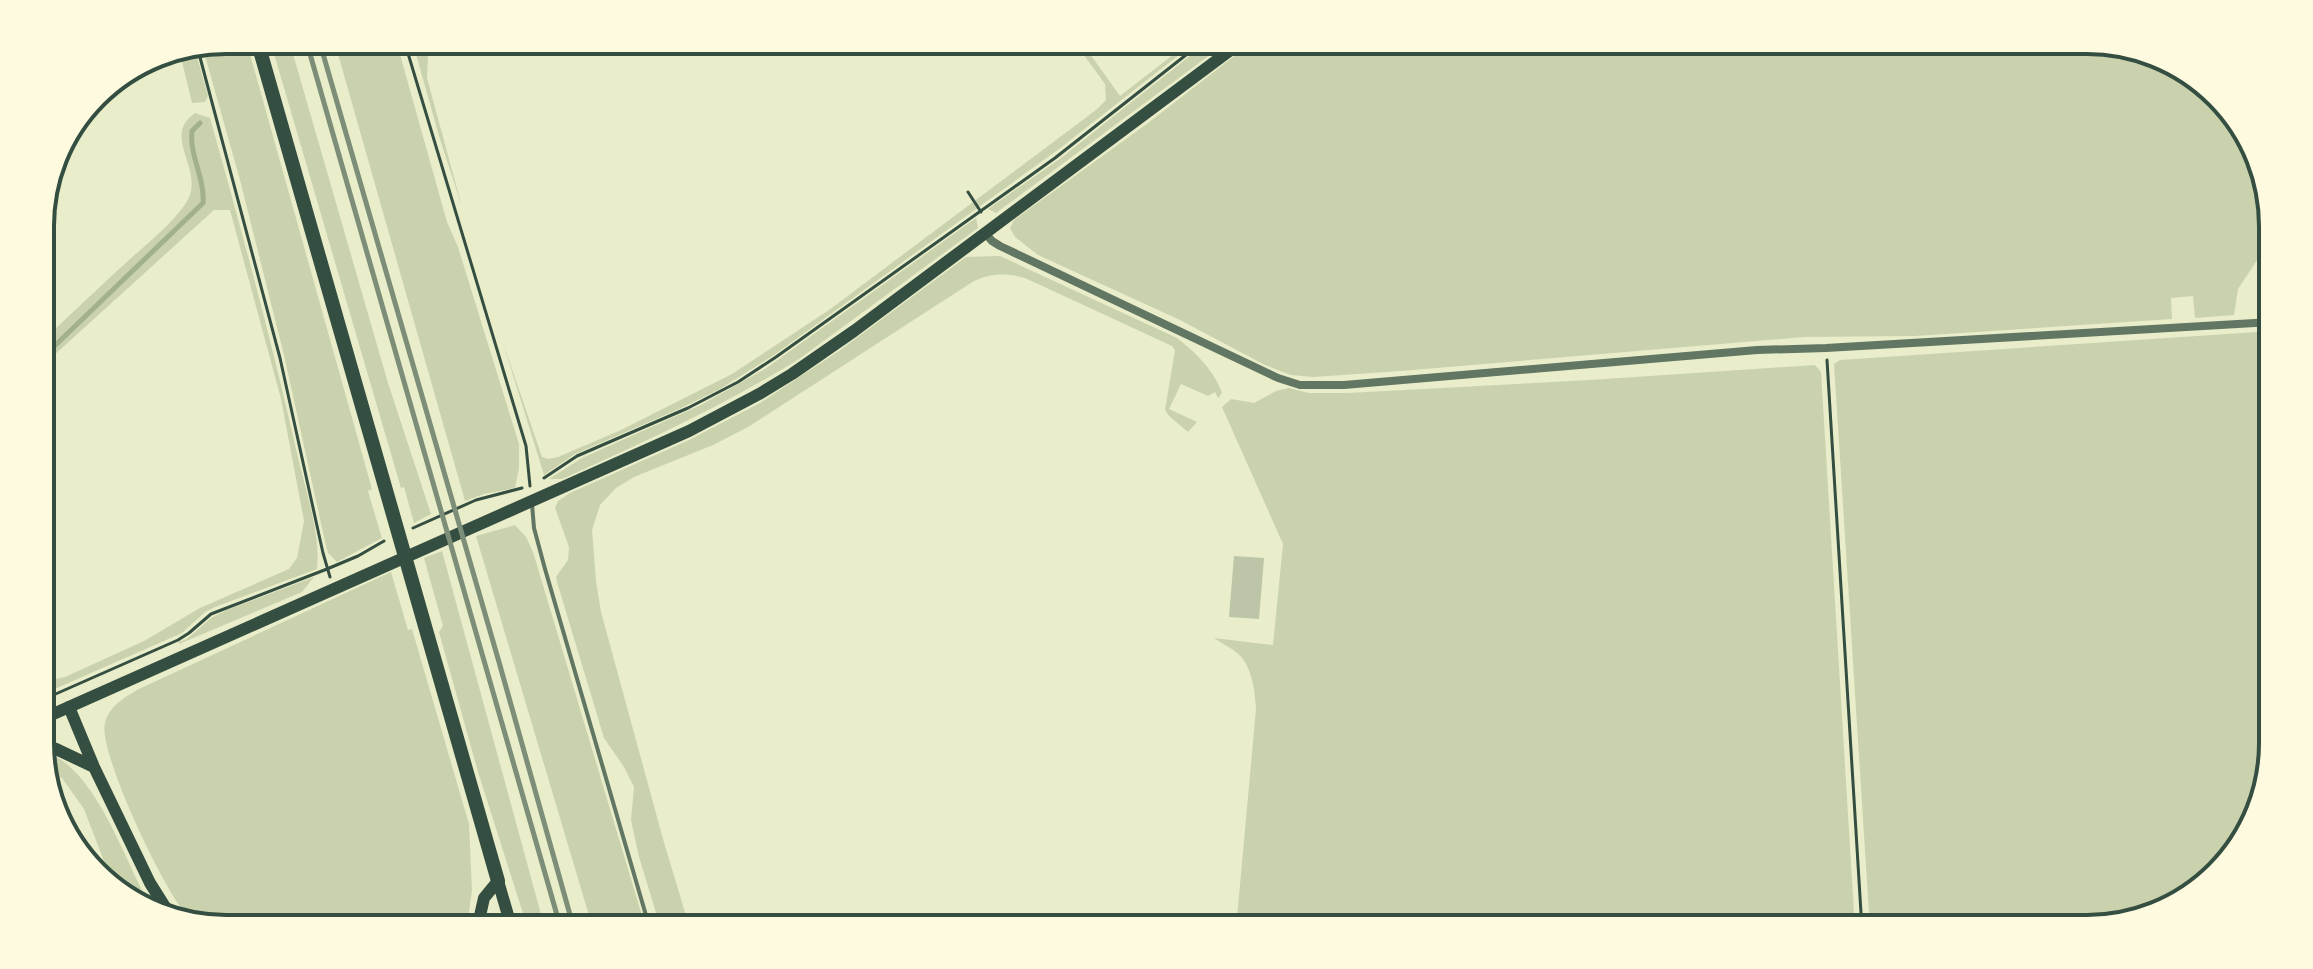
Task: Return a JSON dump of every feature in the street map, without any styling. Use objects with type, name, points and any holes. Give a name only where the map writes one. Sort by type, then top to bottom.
[{"type":"highway","points":[[261,54],[498,881]]},
{"type":"main road","points":[[54,714],[676,437],[761,393],[818,357],[1225,54]]},
{"type":"main road","points":[[69,707],[94,767],[162,902]]},
{"type":"main road","points":[[54,748],[94,767]]},
{"type":"main road","points":[[480,915],[484,898],[498,881]]},
{"type":"main road","points":[[498,881],[508,915]]},
{"type":"street","points":[[989,231],[1000,246],[1278,378],[1300,385],[1344,385],[1757,350],[2259,323]]},
{"type":"lane","points":[[532,502],[534,528],[545,569],[646,915]]},
{"type":"path","points":[[408,54],[526,446],[532,502]]},
{"type":"path","points":[[407,531],[476,500],[530,485],[577,456],[688,408],[738,382],[1055,158],[1187,54]]},
{"type":"path","points":[[200,56],[280,358],[327,569],[335,589]]},
{"type":"path","points":[[968,192],[989,231]]},
{"type":"path","points":[[1826,348],[1861,915]]},
{"type":"path","points":[[54,695],[178,640],[211,614],[327,569],[393,537]]},
{"type":"green space","points":[[250,54],[372,489],[368,491],[382,538],[337,562],[326,546],[284,355],[205,55]]},
{"type":"green space","points":[[274,54],[293,54],[388,383],[431,514],[414,523],[404,487],[401,488]]},
{"type":"green space","points":[[338,54],[400,54],[447,222],[458,247],[519,444],[515,488],[465,501]]},
{"type":"green space","points":[[416,54],[428,54],[427,78],[462,207]]},
{"type":"green space","points":[[1083,54],[1090,54],[1120,96],[1174,54],[1180,54],[1059,149],[774,355],[720,389],[575,454],[544,475],[503,343],[542,457],[558,457],[621,430],[732,374],[829,310],[1096,110],[1106,100],[1105,84]]},
{"type":"green space","points":[[1192,54],[1211,54],[996,213],[988,209],[1061,158]]},
{"type":"green space","points":[[1237,54],[2109,55],[2142,63],[2182,83],[2216,113],[2230,131],[2246,160],[2253,182],[2258,204],[2259,257],[2238,289],[2234,315],[2195,318],[2193,296],[2171,298],[2172,319],[1915,336],[1804,337],[1401,371],[1313,377],[1291,375],[1038,255],[1015,237],[1010,228],[1014,220]]},
{"type":"green space","points":[[197,56],[208,96],[205,102],[192,103],[182,60]]},
{"type":"green space","points":[[195,113],[210,118],[311,509],[317,540],[317,569],[215,607],[182,633],[54,689],[54,679],[144,641],[200,608],[289,569],[297,558],[304,521],[281,399],[230,210],[214,210],[54,355],[54,331],[160,232],[186,203],[191,191],[191,179],[182,144],[185,122]]},
{"type":"green space","points":[[976,218],[978,228],[799,359],[653,438],[562,479],[549,479],[582,458],[701,405],[765,369]]},
{"type":"green space","points":[[1000,256],[1177,338],[1203,362],[1222,393],[1218,398],[1215,392],[1208,396],[1181,384],[1169,409],[1197,422],[1188,432],[1165,410],[1175,350],[1172,346],[1025,278],[993,275],[974,281],[748,427],[713,445],[634,477],[616,488],[600,505],[592,530],[601,612],[686,915],[657,915],[631,820],[634,787],[604,738],[557,582],[556,577],[568,560],[569,547],[555,508],[558,501],[760,403],[839,351],[966,257]]},
{"type":"green space","points":[[2259,332],[2258,765],[2250,798],[2230,838],[2200,872],[2173,892],[2131,909],[2098,915],[1869,915],[1834,364],[1840,360]]},
{"type":"green space","points":[[1815,365],[1821,372],[1854,915],[1237,915],[1256,702],[1246,664],[1237,653],[1214,638],[1273,645],[1283,544],[1222,407],[1231,399],[1254,403],[1289,388],[1309,393],[1348,393]]},
{"type":"green space","points":[[515,525],[526,537],[533,552],[642,915],[589,915],[476,536]]},
{"type":"green space","points":[[442,551],[541,915],[524,915],[478,772],[439,632],[443,626],[424,558]]},
{"type":"green space","points":[[391,572],[408,630],[412,629],[469,824],[472,890],[469,915],[226,915],[182,909],[136,824],[105,739],[105,723],[110,712],[139,689]]},
{"type":"green space","points":[[314,577],[302,592],[179,644],[211,618],[227,610]]},
{"type":"green space","points":[[55,757],[78,775],[94,796],[143,893],[105,864],[84,809],[57,775]]},
{"type":"building","points":[[1234,556],[1264,558],[1259,619],[1229,617]]},
{"type":"waterway","points":[[54,346],[203,203],[192,140],[192,131],[200,123]]},
{"type":"railway","points":[[310,54],[557,915]]},
{"type":"railway","points":[[323,54],[570,915]]}]
